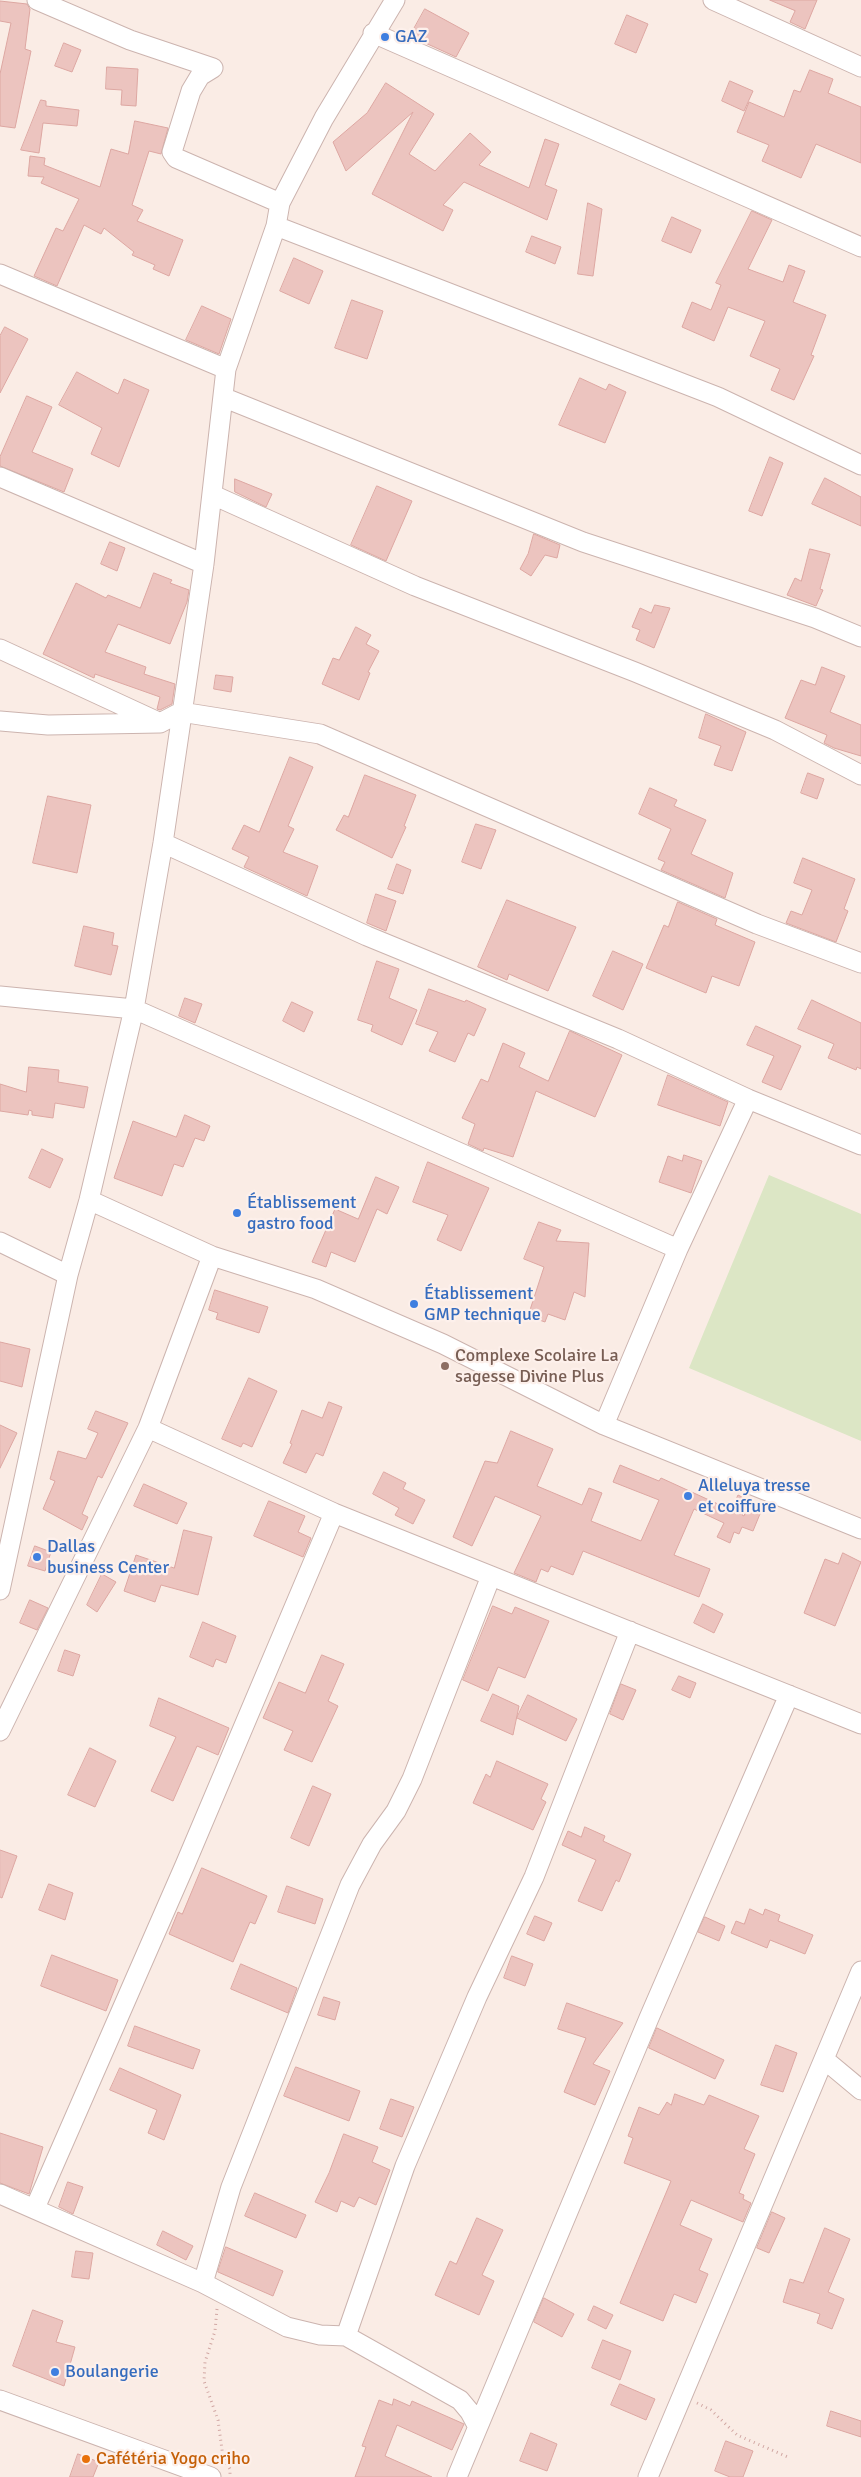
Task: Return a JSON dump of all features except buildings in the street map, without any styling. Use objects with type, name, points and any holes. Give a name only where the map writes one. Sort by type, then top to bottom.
[{"type":"street","points":[[38,0],[130,40],[213,68],[200,76],[191,91],[172,152],[176,158],[280,203]]},
{"type":"street","points":[[713,0],[861,67]]},
{"type":"street","points":[[0,1590],[68,1275],[89,1200],[134,1009],[163,843],[204,564],[226,369],[276,226],[280,203],[324,118],[390,3]]},
{"type":"street","points":[[373,33],[861,247]]},
{"type":"street","points":[[276,226],[718,397],[861,465]]},
{"type":"street","points":[[0,274],[226,369]]},
{"type":"street","points":[[224,398],[583,542],[816,618],[861,637]]},
{"type":"street","points":[[0,477],[204,564]]},
{"type":"street","points":[[213,495],[415,586],[636,672],[766,727],[861,774]]},
{"type":"street","points":[[0,649],[160,723]]},
{"type":"street","points":[[0,721],[48,725],[160,723],[181,712],[320,734],[757,924],[861,963]]},
{"type":"street","points":[[163,843],[367,936],[618,1039],[748,1099],[861,1145]]},
{"type":"street","points":[[1,998],[134,1009],[678,1249]]},
{"type":"street","points":[[604,1425],[678,1249],[748,1099]]},
{"type":"street","points":[[89,1200],[212,1256],[282,1277],[325,1293],[443,1344],[604,1425],[861,1529]]},
{"type":"street","points":[[0,1242],[68,1275]]},
{"type":"street","points":[[0,1731],[148,1428],[212,1256]]},
{"type":"street","points":[[148,1428],[334,1512],[861,1724]]},
{"type":"street","points":[[36,2208],[185,1865],[334,1512]]},
{"type":"street","points":[[211,2288],[231,2187],[350,1885],[372,1844],[396,1811],[412,1779],[491,1576]]},
{"type":"street","points":[[346,2336],[405,2166],[477,1997],[534,1877],[630,1631]]},
{"type":"street","points":[[457,2477],[649,2018],[789,1695]]},
{"type":"street","points":[[648,2477],[861,1971]]},
{"type":"street","points":[[825,2060],[861,2090]]},
{"type":"street","points":[[0,2194],[36,2208],[211,2288],[287,2328],[320,2335],[346,2336],[460,2400],[470,2412],[478,2427]]},
{"type":"street","points":[[0,2400],[211,2477]]},
{"type":"path","points":[[211,2288],[214,2331],[205,2362],[204,2381],[218,2420],[223,2457],[230,2469],[230,2477]]},
{"type":"path","points":[[683,2397],[711,2410],[737,2435],[790,2458]]},
{"type":"green space","points":[[769,1175],[861,1214],[861,1441],[689,1368]]},
{"type":"place","name":"GAZ","points":[[385,37]]},
{"type":"place","name":"Établissement gastro food","points":[[237,1213]]},
{"type":"place","name":"Établissement GMP technique","points":[[414,1304]]},
{"type":"place","name":"Complexe Scolaire La sagesse Divine Plus","points":[[445,1366]]},
{"type":"place","name":"Alleluya tresse et coiffure","points":[[688,1496]]},
{"type":"place","name":"Dallas business Center","points":[[37,1557]]},
{"type":"place","name":"Boulangerie","points":[[55,2372]]},
{"type":"place","name":"Cafétéria Yogo criho","points":[[86,2459]]}]
